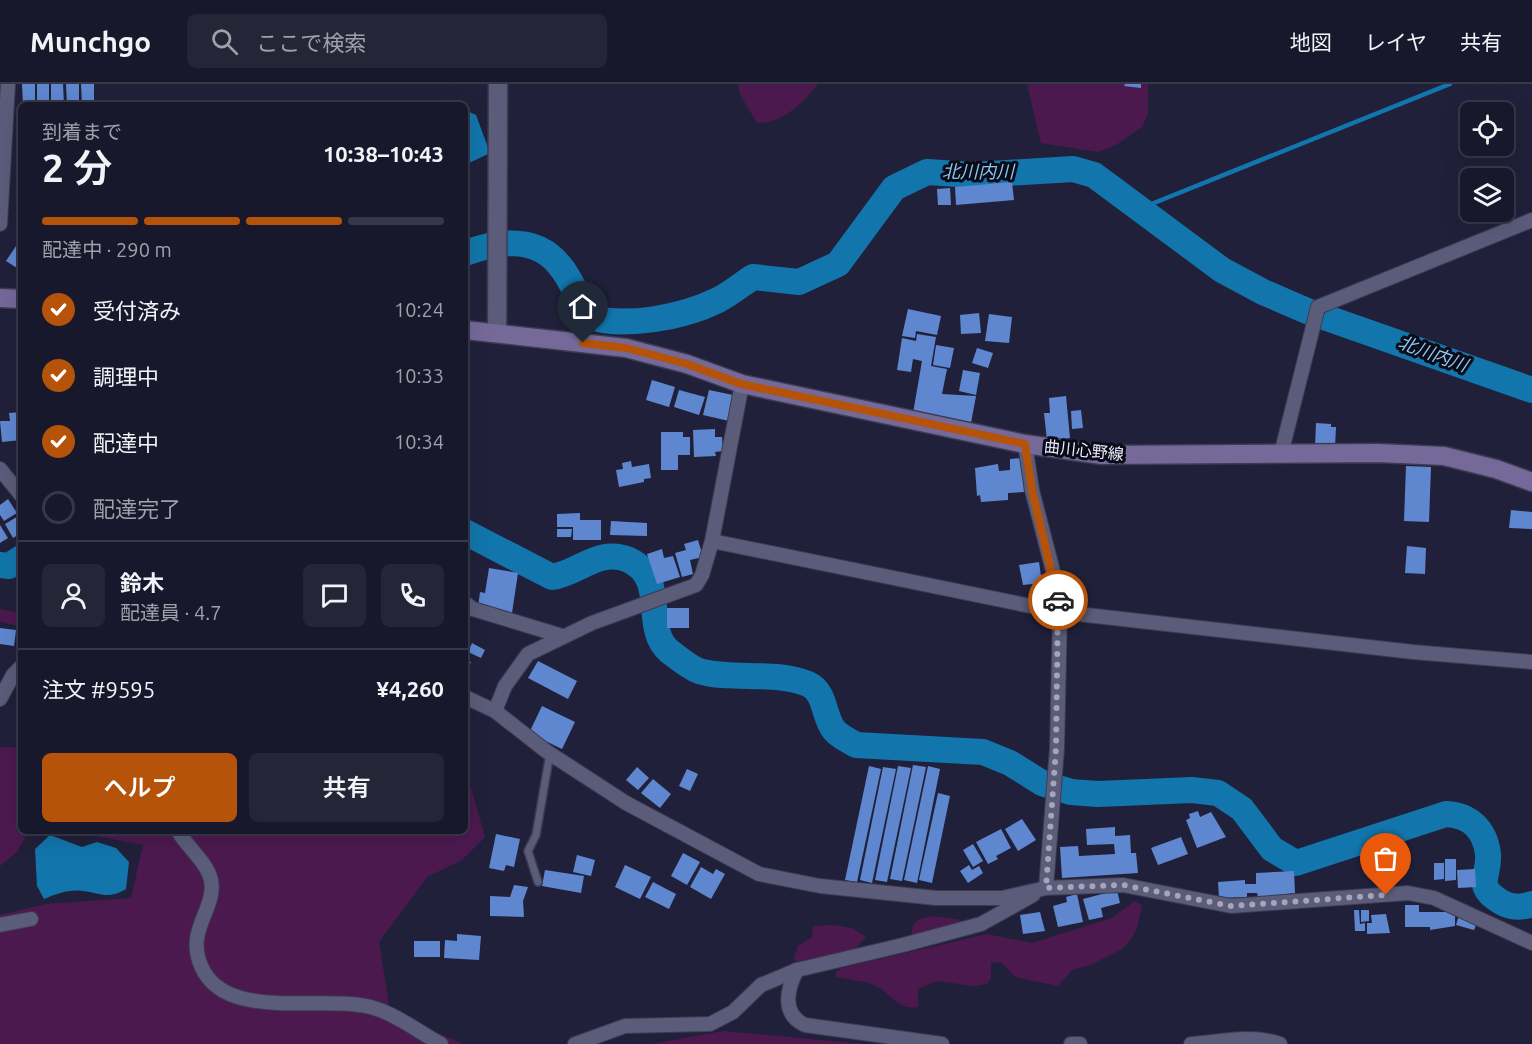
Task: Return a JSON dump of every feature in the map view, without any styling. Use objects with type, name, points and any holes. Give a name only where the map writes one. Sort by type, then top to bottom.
[{"type":"main road","points":[[0,298],[18,299]]},
{"type":"main road","name":"曲川心野線","points":[[468,330],[626,348],[687,364],[741,384],[1025,444],[1102,455],[1378,453],[1444,456],[1496,469],[1532,482]]},
{"type":"street","points":[[0,224],[8,84]]},
{"type":"street","points":[[497,332],[498,84]]},
{"type":"street","points":[[1281,454],[1318,307],[1532,220]]},
{"type":"street","points":[[495,711],[505,686],[528,654],[562,636],[696,585],[702,575],[712,541],[741,384]]},
{"type":"street","points":[[1025,444],[1032,490],[1055,579],[1060,612],[1056,748],[1046,888]]},
{"type":"street","points":[[0,470],[18,491]]},
{"type":"street","points":[[712,541],[1060,612],[1401,651],[1532,662]]},
{"type":"street","points":[[468,605],[473,609],[562,636]]},
{"type":"street","points":[[0,699],[18,670]]},
{"type":"street","points":[[468,698],[495,711],[550,753],[626,803],[759,874],[820,886],[936,898],[1002,898],[1046,888],[1123,885],[1231,906],[1408,894],[1434,898],[1532,943]]},
{"type":"street","points":[[180,834],[210,878],[213,896],[199,921],[197,936],[202,968],[216,985],[238,997],[255,1001],[346,1004],[377,1009],[441,1044]]},
{"type":"street","points":[[575,1044],[625,1026],[716,1022],[733,1012],[761,985],[797,970],[981,924],[1046,888]]},
{"type":"street","points":[[0,925],[31,919]]},
{"type":"street","points":[[797,970],[787,991],[791,1014],[795,1020],[805,1025],[942,1044]]},
{"type":"street","points":[[1191,1044],[1241,1040],[1271,1041],[1280,1044]]},
{"type":"street","points":[[1071,1044],[1080,1044]]},
{"type":"lane","points":[[538,882],[528,850],[536,834],[550,753]]},
{"type":"shaded area","points":[[739,84],[818,84],[805,99],[784,116],[757,123],[739,93]]},
{"type":"shaded area","points":[[1027,84],[1148,84],[1148,114],[1142,127],[1116,145],[1098,152],[1041,143]]},
{"type":"shaded area","points":[[0,609],[18,612],[18,625],[0,622]]},
{"type":"shaded area","points":[[0,747],[18,747],[18,834],[27,834],[17,852],[0,866]]},
{"type":"shaded area","points":[[468,778],[485,837],[462,860],[427,877],[379,942],[390,1011],[463,1044],[0,1044],[0,915],[46,904],[131,898],[143,845],[86,834],[468,834]]},
{"type":"shaded area","points":[[1135,901],[1142,905],[1137,928],[1122,949],[1090,965],[1072,970],[1058,986],[1015,977],[1002,963],[991,962],[991,979],[987,984],[974,986],[936,981],[918,989],[918,1007],[906,1007],[876,986],[837,977],[835,973],[842,968],[987,934],[1032,943],[1112,918]]},
{"type":"shaded area","points":[[932,916],[961,920],[967,934],[937,943],[921,944],[912,935],[913,926],[920,919]]},
{"type":"shaded area","points":[[833,925],[852,928],[866,937],[854,950],[798,964],[794,958],[798,946],[812,937],[813,926]]},
{"type":"shaded area","points":[[723,1031],[864,1044],[652,1044]]},
{"type":"water","points":[[468,111],[476,115],[490,153],[468,164]]},
{"type":"water","points":[[50,835],[82,847],[97,842],[116,848],[129,862],[126,889],[109,895],[73,891],[44,899],[37,886],[35,849]]},
{"type":"building","points":[[22,84],[35,84],[35,102],[23,102]]},
{"type":"building","points":[[37,84],[49,84],[49,102],[37,102]]},
{"type":"building","points":[[51,84],[63,84],[64,102],[51,102]]},
{"type":"building","points":[[66,84],[79,84],[79,102],[67,102]]},
{"type":"building","points":[[81,84],[94,84],[94,102],[82,102]]},
{"type":"building","points":[[1125,84],[1141,84],[1141,88],[1124,86]]},
{"type":"building","points":[[1012,182],[1014,200],[956,205],[955,187]]},
{"type":"building","points":[[950,188],[951,205],[938,205],[937,189]]},
{"type":"building","points":[[16,246],[18,247],[17,268],[6,261]]},
{"type":"building","points":[[908,309],[941,316],[937,335],[916,331],[915,338],[902,336]]},
{"type":"building","points":[[979,313],[981,333],[961,334],[960,315]]},
{"type":"building","points":[[989,314],[1012,317],[1009,343],[985,341]]},
{"type":"building","points":[[917,334],[936,337],[931,366],[947,369],[942,394],[976,396],[971,423],[913,413],[922,361],[913,359],[911,372],[897,370],[902,338],[916,341]]},
{"type":"building","points":[[936,345],[954,348],[950,368],[933,365]]},
{"type":"building","points":[[977,348],[993,353],[988,368],[972,363]]},
{"type":"building","points":[[963,370],[980,373],[976,395],[959,391]]},
{"type":"building","points":[[652,380],[675,387],[669,407],[646,400]]},
{"type":"building","points":[[679,390],[705,397],[699,415],[674,407]]},
{"type":"building","points":[[709,390],[733,395],[731,402],[734,403],[729,421],[703,415]]},
{"type":"building","points":[[1066,396],[1070,438],[1047,441],[1044,413],[1050,413],[1049,398]]},
{"type":"building","points":[[1081,410],[1083,428],[1072,429],[1071,411]]},
{"type":"building","points":[[18,412],[18,440],[2,442],[0,421],[10,421],[9,413]]},
{"type":"building","points":[[1316,423],[1331,424],[1331,427],[1336,427],[1335,447],[1315,446]]},
{"type":"building","points":[[715,429],[715,437],[722,437],[723,451],[715,452],[716,456],[694,457],[693,430]]},
{"type":"building","points":[[661,432],[683,432],[683,437],[690,437],[690,455],[678,455],[678,470],[661,470]]},
{"type":"building","points":[[1022,458],[1024,492],[1008,493],[1008,500],[981,502],[980,495],[977,496],[975,468],[998,464],[999,471],[1010,470],[1010,459]]},
{"type":"building","points":[[631,461],[632,467],[649,464],[651,478],[644,479],[644,482],[619,487],[616,470],[623,469],[622,463]]},
{"type":"building","points":[[1406,466],[1431,467],[1429,522],[1404,521]]},
{"type":"building","points":[[8,499],[17,513],[4,521],[0,515],[0,505]]},
{"type":"building","points":[[1511,510],[1532,512],[1532,529],[1509,528]]},
{"type":"building","points":[[580,513],[580,520],[601,520],[601,540],[573,540],[573,527],[557,527],[557,514]]},
{"type":"building","points":[[18,516],[18,535],[13,538],[5,524]]},
{"type":"building","points":[[611,521],[647,523],[647,536],[610,535]]},
{"type":"building","points":[[0,525],[8,538],[0,543]]},
{"type":"building","points":[[557,529],[572,529],[571,537],[557,537]]},
{"type":"building","points":[[698,540],[703,557],[690,560],[693,574],[682,577],[675,553],[686,550],[684,544]]},
{"type":"building","points":[[1407,546],[1426,548],[1425,574],[1405,573]]},
{"type":"building","points":[[662,549],[664,558],[673,556],[680,577],[657,584],[647,554]]},
{"type":"building","points":[[1039,562],[1042,583],[1023,585],[1019,565]]},
{"type":"building","points":[[489,568],[518,573],[512,613],[478,607],[480,592],[485,593]]},
{"type":"building","points":[[1046,584],[1047,591],[1035,593],[1034,586]]},
{"type":"building","points":[[667,608],[689,608],[689,628],[667,628]]},
{"type":"building","points":[[0,628],[16,630],[14,646],[0,644]]},
{"type":"building","points":[[472,643],[485,650],[481,658],[468,652]]},
{"type":"building","points":[[538,661],[577,681],[568,699],[528,678]]},
{"type":"building","points":[[542,706],[575,722],[562,749],[529,733]]},
{"type":"building","points":[[913,765],[926,767],[902,881],[890,879]]},
{"type":"building","points":[[869,766],[881,769],[857,882],[845,880]]},
{"type":"building","points":[[898,766],[911,768],[887,882],[875,880]]},
{"type":"building","points":[[928,766],[940,769],[917,883],[904,880]]},
{"type":"building","points":[[637,767],[649,778],[638,790],[626,780]]},
{"type":"building","points":[[883,767],[896,769],[872,883],[860,880]]},
{"type":"building","points":[[687,769],[698,774],[690,791],[679,786]]},
{"type":"building","points":[[653,779],[671,794],[660,808],[641,793]]},
{"type":"building","points":[[938,793],[950,796],[932,883],[919,880]]},
{"type":"building","points":[[1198,811],[1200,817],[1211,812],[1226,837],[1197,848],[1186,820],[1190,818],[1189,814]]},
{"type":"building","points":[[1022,819],[1036,840],[1018,851],[1005,829]]},
{"type":"building","points":[[1115,827],[1115,836],[1130,835],[1131,853],[1136,853],[1138,873],[1062,878],[1060,847],[1078,846],[1079,856],[1115,854],[1114,844],[1087,845],[1086,829]]},
{"type":"building","points":[[1001,829],[1011,848],[996,856],[998,859],[988,864],[976,842]]},
{"type":"building","points":[[496,834],[520,839],[514,867],[506,865],[504,871],[489,868]]},
{"type":"building","points":[[1181,837],[1188,854],[1158,865],[1151,848]]},
{"type":"building","points":[[973,844],[983,861],[973,867],[963,850]]},
{"type":"building","points":[[683,853],[700,862],[687,885],[671,876]]},
{"type":"building","points":[[577,855],[595,860],[591,876],[573,872]]},
{"type":"building","points":[[1445,859],[1456,859],[1456,880],[1445,881]]},
{"type":"building","points":[[1434,863],[1444,863],[1444,879],[1434,880]]},
{"type":"building","points":[[625,865],[651,877],[640,899],[615,887]]},
{"type":"building","points":[[969,865],[972,870],[979,866],[983,873],[968,883],[960,871]]},
{"type":"building","points":[[701,867],[713,874],[716,869],[725,874],[711,899],[690,887]]},
{"type":"building","points":[[1475,869],[1476,887],[1458,888],[1457,870]]},
{"type":"building","points":[[545,870],[584,876],[581,893],[542,886]]},
{"type":"building","points":[[1294,871],[1295,893],[1258,897],[1257,893],[1247,893],[1247,897],[1219,898],[1218,882],[1245,880],[1245,884],[1256,884],[1256,873]]},
{"type":"building","points":[[653,882],[676,894],[669,909],[645,897]]},
{"type":"building","points":[[514,885],[528,887],[523,901],[524,917],[490,916],[490,896],[510,897]]},
{"type":"building","points":[[1117,890],[1120,903],[1101,908],[1103,917],[1089,920],[1083,899]]},
{"type":"building","points":[[1077,894],[1083,922],[1058,927],[1053,906],[1067,902],[1066,897]]},
{"type":"building","points":[[1405,905],[1419,905],[1419,912],[1455,912],[1455,926],[1430,930],[1430,927],[1405,927]]},
{"type":"building","points":[[1354,910],[1359,910],[1360,924],[1365,923],[1365,931],[1355,931]]},
{"type":"building","points":[[1361,910],[1369,910],[1369,921],[1361,922]]},
{"type":"building","points":[[1040,912],[1045,931],[1023,934],[1020,915]]},
{"type":"building","points":[[1386,914],[1390,933],[1367,934],[1367,923],[1372,923],[1371,915]]},
{"type":"building","points":[[1459,915],[1478,921],[1474,930],[1456,925]]},
{"type":"building","points":[[457,934],[481,936],[479,960],[444,958],[445,940],[457,941]]},
{"type":"building","points":[[414,941],[440,941],[440,957],[414,957]]},
{"type":"waterway","points":[[1139,209],[1450,84]]},
{"type":"waterway","name":"北川内川","points":[[468,252],[490,246],[516,243],[540,249],[560,266],[572,284],[587,316],[618,321],[654,319],[704,306],[722,298],[753,277],[799,282],[838,264],[894,188],[927,172],[974,175],[1073,169],[1094,175],[1222,270],[1263,292],[1307,311],[1532,390]]},
{"type":"waterway","points":[[468,534],[552,577],[608,557],[629,560],[641,568],[648,579],[652,591],[657,630],[661,641],[669,651],[699,671],[725,675],[782,677],[808,684],[821,698],[834,730],[841,737],[856,745],[983,752],[1010,763],[1042,783],[1071,792],[1098,794],[1192,790],[1218,793],[1242,809],[1272,849],[1296,863],[1446,814],[1454,815],[1469,821],[1483,837],[1488,854],[1485,880],[1487,891],[1501,902],[1512,906],[1532,904]]},
{"type":"waterway","name":"北川内川","points":[[0,565],[9,566],[18,560]]},
{"type":"way so far","points":[[1058,600],[1060,612],[1056,748],[1046,888],[1123,885],[1164,895],[1231,906],[1386,895]]},
{"type":"route","points":[[583,343],[626,348],[687,364],[741,384],[1025,444],[1032,490],[1055,579],[1058,600]]}]
